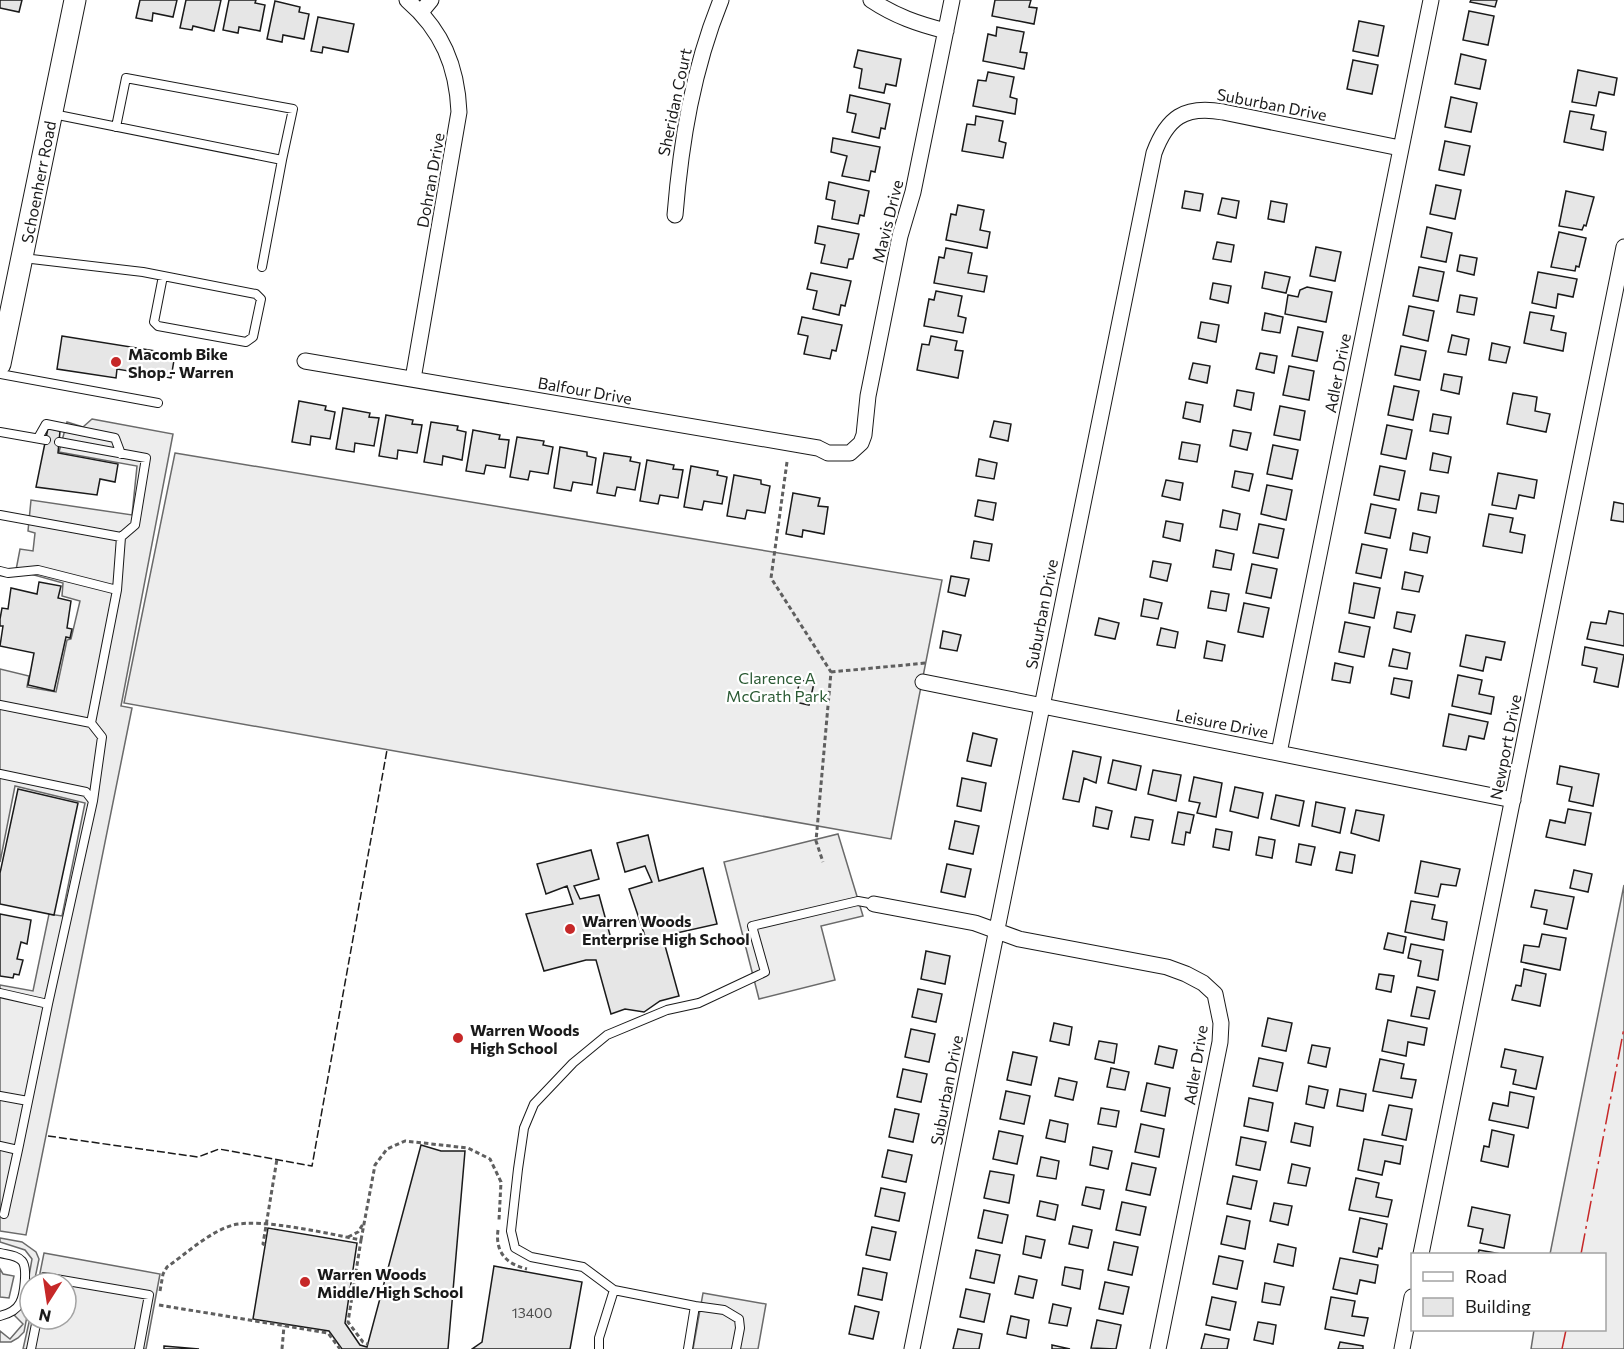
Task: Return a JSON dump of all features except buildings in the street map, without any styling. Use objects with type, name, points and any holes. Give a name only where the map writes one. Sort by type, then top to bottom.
[{"type":"main road","name":"Schoenherr Road","points":[[0,364],[75,0]]},
{"type":"street","name":"Dohran Drive","points":[[407,0],[426,6],[434,28],[448,54],[457,83],[459,112],[413,379]]},
{"type":"street","name":"Sheridan Court","points":[[675,215],[680,160],[688,111],[702,54],[721,0]]},
{"type":"street","points":[[871,0],[897,16],[946,31]]},
{"type":"street","name":"Mavis Drive","points":[[856,449],[864,435],[868,396],[900,236],[913,192],[952,0]]},
{"type":"street","name":"Adler Drive","points":[[1279,753],[1431,0]]},
{"type":"street","name":"Suburban Drive","points":[[912,1349],[1154,153],[1160,136],[1168,124],[1177,117],[1200,109],[1400,148]]},
{"type":"street","name":"Newport Drive","points":[[1421,1253],[1624,247]]},
{"type":"street","name":"Balfour Drive","points":[[305,361],[818,448],[828,453],[850,453],[856,449]]},
{"type":"street","name":"Leisure Drive","points":[[924,682],[1513,800]]},
{"type":"street","name":"Adler Drive","points":[[874,904],[975,923],[1019,939],[1167,968],[1203,983],[1215,994],[1221,1023],[1220,1042],[1158,1349]]},
{"type":"street","points":[[1402,1349],[1411,1306]]},
{"type":"lane","points":[[116,127],[126,78],[293,110],[262,267]]},
{"type":"lane","points":[[52,114],[282,160]]},
{"type":"lane","points":[[23,258],[163,276],[256,294],[261,299],[253,337],[246,342],[158,326],[154,322],[163,276]]},
{"type":"lane","points":[[0,374],[158,402]]},
{"type":"lane","points":[[0,432],[42,439],[46,424],[115,438],[122,454]]},
{"type":"lane","points":[[59,442],[146,458],[135,525],[121,537],[117,590],[91,723]]},
{"type":"lane","points":[[0,515],[121,537]]},
{"type":"lane","points":[[0,572],[38,570],[117,590]]},
{"type":"lane","points":[[0,705],[91,723],[102,737],[93,801],[4,1214]]},
{"type":"lane","points":[[0,774],[86,792],[93,801]]},
{"type":"lane","points":[[736,1349],[740,1328],[739,1319],[724,1310],[614,1290],[583,1267],[531,1257],[515,1248],[511,1231],[524,1128],[534,1104],[573,1063],[607,1035],[667,1010],[699,1003],[765,972],[752,926],[858,901],[874,904]]},
{"type":"lane","points":[[0,993],[48,1004]]},
{"type":"lane","points":[[0,1096],[28,1101]]},
{"type":"lane","points":[[0,1146],[18,1150]]},
{"type":"lane","points":[[0,1253],[17,1257],[24,1263],[26,1271],[20,1303],[9,1313],[0,1316]]},
{"type":"lane","points":[[78,1283],[149,1295],[139,1349]]},
{"type":"lane","points":[[599,1349],[599,1338],[614,1290]]},
{"type":"lane","points":[[688,1349],[695,1306]]},
{"type":"lane","points":[[31,1349],[35,1331]]},
{"type":"path","points":[[787,462],[771,578],[831,672],[816,841],[823,862]]},
{"type":"path","points":[[831,672],[926,663]]},
{"type":"path","points":[[368,1344],[363,1342],[348,1323],[375,1165],[387,1149],[413,1140],[468,1148],[490,1159],[499,1174],[502,1190],[497,1238],[500,1252],[510,1264],[529,1270]]},
{"type":"path","points":[[266,1245],[262,1244],[277,1159]]},
{"type":"path","points":[[343,1237],[349,1237],[358,1232],[365,1220]]},
{"type":"path","points":[[159,1294],[164,1270],[216,1233],[242,1224],[266,1224],[361,1240]]},
{"type":"path","points":[[157,1304],[328,1333],[340,1349]]},
{"type":"path","points":[[282,1349],[284,1326]]},
{"type":"shaded area","points":[[92,419],[173,434],[121,706],[132,708],[26,1235],[0,1231],[0,985],[33,991],[49,914],[62,916],[85,803],[15,786],[0,862],[0,669],[29,676],[27,687],[56,692],[67,640],[71,639],[80,601],[62,596],[63,583],[16,570],[20,549],[33,551],[35,533],[28,531],[31,500],[132,515],[137,466],[59,452],[67,422],[83,427]]},
{"type":"shaded area","name":"Clarence A McGrath Park","points":[[175,453],[942,580],[891,839],[124,703]]},
{"type":"shaded area","points":[[838,834],[863,916],[821,926],[835,980],[759,999],[724,862]]},
{"type":"shaded area","points":[[1624,885],[1624,1349],[1531,1349],[1534,1331],[1606,1331],[1606,1253],[1550,1253]]},
{"type":"shaded area","points":[[0,1238],[22,1242],[36,1252],[39,1259],[36,1271],[30,1271],[32,1259],[25,1250],[0,1242]]},
{"type":"shaded area","points":[[44,1253],[160,1274],[146,1349],[23,1349],[27,1331],[78,1331],[78,1271],[40,1271]]},
{"type":"shaded area","points":[[0,1269],[3,1274],[14,1276],[9,1298],[0,1297]]},
{"type":"shaded area","points":[[703,1293],[766,1304],[758,1349],[693,1349]]},
{"type":"shaded area","points":[[18,1330],[24,1331],[11,1342],[0,1342],[0,1331],[10,1339]]},
{"type":"fence","points":[[48,1136],[198,1157],[219,1149],[312,1166],[387,750]]},
{"type":"power","points":[[1581,1253],[1624,1028]]},
{"type":"power","points":[[1562,1349],[1566,1331]]},
{"type":"place","name":"Macomb Bike Shop - Warren","points":[[116,362]]},
{"type":"place","name":"Warren Woods Enterprise High School","points":[[570,929]]},
{"type":"place","name":"Warren Woods High School","points":[[458,1038]]},
{"type":"place","name":"Warren Woods Middle/High School","points":[[305,1282]]}]
